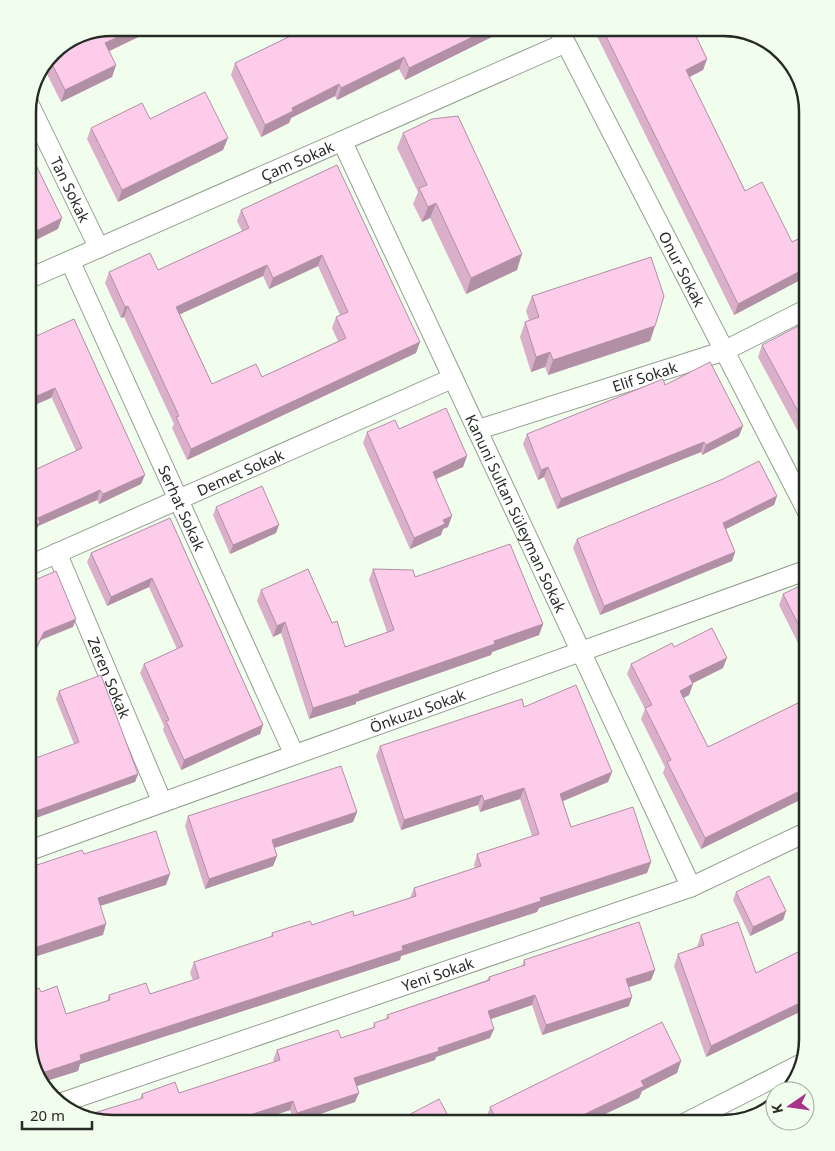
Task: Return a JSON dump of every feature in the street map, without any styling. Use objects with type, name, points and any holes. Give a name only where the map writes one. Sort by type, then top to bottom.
[{"type":"street","name":"Çam Sokak","points":[[36,276],[342,141],[560,36]]},
{"type":"street","name":"Onur Sokak","points":[[563,36],[799,494]]},
{"type":"street","name":"Tan Sokak","points":[[36,120],[99,248]]},
{"type":"street","name":"Kanuni Sultan Süleyman Sokak","points":[[342,141],[691,887]]},
{"type":"street","name":"Serhat Sokak","points":[[70,261],[294,754]]},
{"type":"street","name":"Elif Sokak","points":[[477,430],[724,351],[799,314]]},
{"type":"street","name":"Demet Sokak","points":[[36,563],[453,378]]},
{"type":"street","name":"Zeren Sokak","points":[[58,553],[162,802]]},
{"type":"street","name":"Önkuzu Sokak","points":[[36,848],[799,573]]},
{"type":"street","name":"Yeni Sokak","points":[[68,1101],[691,887],[799,836]]},
{"type":"street","points":[[703,1115],[793,1068]]},
{"type":"building","points":[[120,36],[105,43],[116,65],[65,90],[53,65],[62,55],[74,46],[88,40]]},
{"type":"building","points":[[291,36],[475,36],[409,68],[404,57],[341,88],[339,84],[292,108],[293,111],[265,125],[235,63]]},
{"type":"building","points":[[606,36],[696,36],[707,59],[686,70],[745,191],[762,182],[792,242],[799,238],[799,272],[738,304]]},
{"type":"building","points":[[205,92],[228,138],[122,190],[91,128],[142,103],[150,119]]},
{"type":"building","points":[[458,116],[522,254],[471,278],[436,203],[428,207],[419,188],[427,185],[403,133],[432,119]]},
{"type":"building","points":[[36,165],[62,218],[36,231]]},
{"type":"building","points":[[337,165],[420,342],[191,449],[176,417],[179,416],[128,306],[125,307],[109,272],[150,253],[158,270],[249,228],[241,210]],"holes":[[[322,255],[348,312],[336,317],[346,338],[262,377],[256,364],[212,384],[176,307],[267,265],[273,278]]]},
{"type":"building","points":[[651,257],[664,296],[655,326],[553,360],[550,352],[536,357],[525,322],[539,317],[532,296]]},
{"type":"building","points":[[74,319],[145,475],[103,494],[100,490],[38,518],[40,523],[36,525],[36,469],[82,448],[55,388],[36,396],[36,336]]},
{"type":"building","points":[[799,326],[799,413],[762,345]]},
{"type":"building","points":[[710,362],[743,426],[706,445],[704,442],[561,499],[548,467],[541,470],[527,434],[663,379],[665,385]]},
{"type":"building","points":[[446,408],[467,456],[433,472],[452,516],[443,520],[445,524],[414,538],[367,432],[395,420],[399,429]]},
{"type":"building","points":[[759,461],[777,496],[723,523],[735,552],[604,606],[577,539],[723,479]]},
{"type":"building","points":[[262,486],[279,525],[233,545],[216,507]]},
{"type":"building","points":[[170,518],[263,725],[184,760],[166,721],[169,720],[144,664],[183,646],[152,578],[111,597],[91,553]]},
{"type":"building","points":[[510,544],[543,624],[494,641],[495,644],[313,708],[285,622],[277,626],[261,590],[308,569],[332,623],[337,621],[345,647],[394,630],[373,569],[413,570],[415,577]]},
{"type":"building","points":[[56,571],[76,619],[44,632],[36,648],[36,580]]},
{"type":"building","points":[[799,586],[799,626],[783,594]]},
{"type":"building","points":[[712,628],[727,658],[689,676],[693,684],[680,691],[708,747],[799,702],[799,791],[705,838],[667,762],[671,760],[645,708],[652,705],[631,664],[672,643],[674,647]]},
{"type":"building","points":[[101,675],[138,774],[36,811],[36,758],[79,742],[59,691]]},
{"type":"building","points":[[576,685],[612,772],[560,794],[571,827],[633,807],[651,862],[540,898],[541,901],[402,946],[403,950],[80,1055],[81,1060],[44,1072],[39,1058],[36,1038],[36,989],[39,988],[41,992],[57,986],[66,1014],[110,1000],[109,995],[146,983],[150,994],[199,978],[194,962],[273,936],[272,933],[310,921],[312,925],[353,911],[354,916],[416,896],[414,888],[481,866],[477,854],[539,834],[524,788],[484,801],[482,795],[404,820],[380,746],[522,699],[524,707]]},
{"type":"building","points":[[341,766],[357,812],[272,840],[277,856],[209,879],[188,816]]},
{"type":"building","points":[[156,831],[170,874],[98,898],[106,924],[36,947],[36,865],[82,850],[84,854]]},
{"type":"building","points":[[769,876],[786,911],[753,927],[736,892]]},
{"type":"building","points":[[639,922],[655,970],[626,979],[632,997],[546,1025],[535,995],[488,1011],[494,1029],[438,1048],[439,1051],[354,1078],[359,1093],[297,1113],[293,1101],[250,1115],[108,1115],[95,1112],[143,1098],[142,1094],[175,1082],[179,1093],[280,1060],[277,1050],[338,1030],[341,1038],[375,1027],[374,1023],[389,1018],[387,1015],[490,980],[489,977],[525,965],[524,960]]},
{"type":"building","points":[[738,922],[756,973],[799,952],[799,1003],[711,1046],[678,954],[704,945],[701,935]]},
{"type":"building","points":[[662,1022],[681,1061],[641,1081],[644,1086],[583,1115],[494,1115],[490,1107]]},
{"type":"building","points":[[439,1099],[448,1115],[409,1115]]}]
